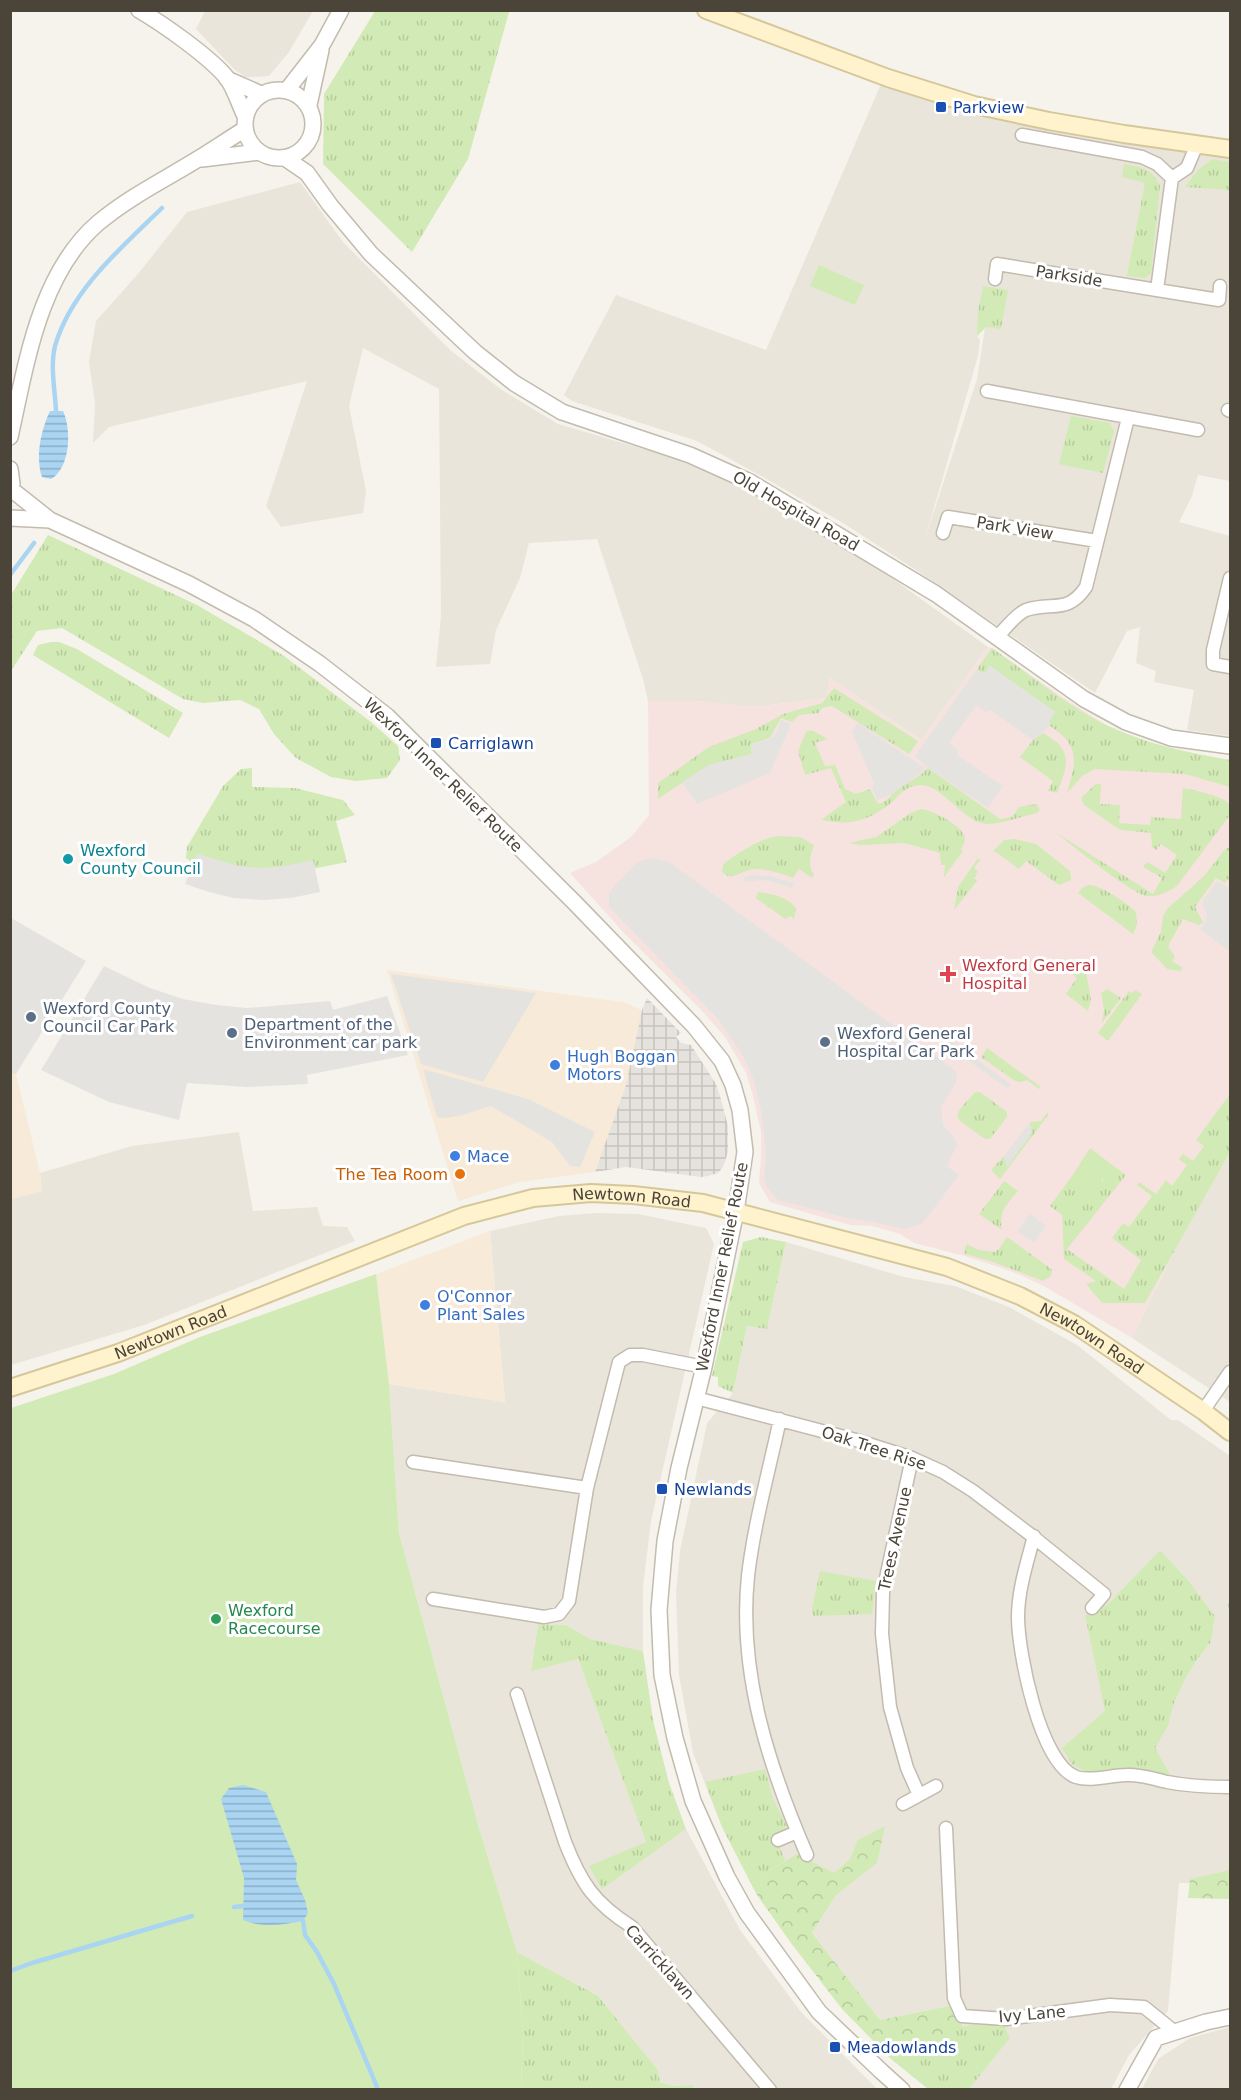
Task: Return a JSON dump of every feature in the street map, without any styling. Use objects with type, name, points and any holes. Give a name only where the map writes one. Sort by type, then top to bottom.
[{"type":"main road","points":[[706,10],[888,78],[974,105],[1049,121],[1230,149]]},
{"type":"main road","name":"Newtown Road","points":[[10,1388],[118,1353],[464,1216],[533,1198],[584,1193],[633,1195],[703,1203],[947,1267],[1020,1296],[1074,1324],[1203,1411],[1230,1432]]},
{"type":"street","points":[[139,10],[201,53],[227,79],[261,94]]},
{"type":"street","points":[[287,90],[322,45],[341,10]]},
{"type":"street","points":[[309,105],[322,45]]},
{"type":"street","points":[[10,436],[24,371],[44,304],[65,262],[96,225],[127,201],[198,159],[245,122],[251,104],[261,94],[273,89],[287,90],[299,95],[309,105],[313,118],[313,131],[307,144],[297,153],[285,158],[271,157],[259,152],[250,142],[245,122],[227,79]]},
{"type":"street","points":[[1022,135],[1142,157],[1157,164],[1172,178]]},
{"type":"street","points":[[307,144],[307,173]]},
{"type":"street","points":[[1157,290],[1172,178],[1187,168],[1197,144]]},
{"type":"street","points":[[198,159],[259,152]]},
{"type":"street","name":"Old Hospital Road","points":[[285,158],[307,173],[371,254],[475,352],[514,383],[562,412],[690,455],[750,482],[918,584],[998,636],[1084,699],[1126,722],[1171,738],[1230,746]]},
{"type":"street","name":"Parkside","points":[[995,279],[997,264],[1219,300],[1220,286]]},
{"type":"street","points":[[987,391],[1198,430]]},
{"type":"street","points":[[998,636],[1024,611],[1070,604],[1086,587],[1128,418]]},
{"type":"street","points":[[10,513],[16,502],[12,482]]},
{"type":"street","name":"Wexford Inner Relief Route","points":[[12,482],[50,520],[189,584],[254,619],[320,664],[387,716],[575,903],[694,1026],[722,1061],[733,1085],[740,1110],[745,1152],[736,1211],[704,1367],[679,1468],[665,1541],[659,1610],[662,1675],[675,1738],[693,1801],[727,1877],[747,1913],[819,2012],[902,2090]]},
{"type":"street","name":"Wexford Inner Relief Route","points":[[10,518],[50,520]]},
{"type":"street","name":"Park View","points":[[943,533],[948,518],[1097,541]]},
{"type":"street","points":[[1230,578],[1213,650],[1213,664],[1230,667]]},
{"type":"street","points":[[433,1599],[543,1617],[559,1614],[569,1601],[587,1488],[619,1362],[630,1355],[643,1355],[704,1367]]},
{"type":"street","points":[[1203,1411],[1230,1372]]},
{"type":"street","name":"Oak Tree Rise","points":[[696,1398],[856,1440],[912,1458],[949,1475],[1034,1536],[1104,1594],[1092,1608]]},
{"type":"street","points":[[780,1419],[748,1575],[747,1636],[752,1678],[766,1750],[776,1782],[807,1855]]},
{"type":"street","name":"Trees Avenue","points":[[912,1458],[883,1592],[882,1634],[890,1707],[907,1768],[919,1795]]},
{"type":"street","points":[[413,1462],[587,1488]]},
{"type":"street","points":[[1034,1536],[1019,1602],[1019,1636],[1033,1708],[1044,1735],[1063,1767],[1076,1777],[1092,1778],[1127,1774],[1195,1786],[1230,1786]]},
{"type":"street","name":"Carricklawn","points":[[517,1694],[565,1842],[585,1886],[606,1910],[632,1927],[770,2090]]},
{"type":"street","points":[[903,1804],[936,1786]]},
{"type":"street","name":"Ivy Lane","points":[[946,1828],[954,1998],[962,2016],[1006,2019],[1110,2005],[1144,2007],[1174,2032]]},
{"type":"street","points":[[778,1840],[797,1832]]},
{"type":"street","points":[[1127,2090],[1156,2038],[1230,2017]]},
{"type":"shaded area","points":[[205,10],[313,11],[289,52],[269,76],[245,77],[234,69],[196,29]]},
{"type":"shaded area","points":[[881,84],[917,97],[1011,123],[1230,159],[1230,481],[1198,475],[1192,496],[1179,522],[1230,536],[1230,736],[1187,730],[1194,690],[1154,682],[1156,671],[1136,663],[1140,627],[1127,631],[1095,693],[916,570],[843,523],[763,477],[697,441],[572,401],[564,395],[616,295],[766,350]],"holes":[[[985,328],[977,379],[925,539],[978,356],[980,340],[977,336]]]},
{"type":"shaded area","points":[[300,182],[343,242],[450,350],[502,390],[558,424],[674,458],[745,489],[882,571],[988,647],[921,740],[830,678],[827,698],[753,707],[695,701],[648,701],[643,679],[597,539],[529,543],[520,578],[496,630],[490,664],[436,667],[441,616],[439,389],[363,348],[349,406],[366,491],[363,513],[281,527],[266,506],[307,381],[109,427],[93,443],[95,403],[89,362],[96,321],[138,274],[187,212]]},
{"type":"shaded area","name":"Wexford General Hospital","points":[[988,647],[1106,725],[1151,743],[1230,760],[1230,1152],[1179,1241],[1132,1338],[1042,1285],[1013,1272],[965,1256],[914,1243],[900,1234],[872,1226],[850,1225],[770,1202],[759,1183],[761,1132],[752,1092],[746,1073],[725,1037],[625,934],[570,873],[596,862],[631,837],[649,815],[648,701],[695,701],[753,707],[826,698],[830,678],[921,740]]},
{"type":"shaded area","points":[[990,666],[1055,712],[1049,721],[1050,726],[1033,740],[990,710],[987,713],[976,706],[949,743],[959,751],[957,755],[1003,786],[988,808],[928,768],[915,756],[977,669],[984,674]]},
{"type":"shaded area","points":[[781,720],[791,724],[770,773],[697,804],[682,782],[709,765],[752,754],[751,744],[771,739],[776,734]]},
{"type":"shaded area","points":[[858,723],[926,769],[891,795],[877,800],[872,787],[874,784],[852,731]]},
{"type":"shaded area","points":[[198,854],[238,866],[263,868],[313,860],[320,892],[291,898],[263,900],[233,898],[209,892],[185,884]]},
{"type":"shaded area","name":"Wexford General Hospital Car Park","points":[[653,858],[669,862],[957,1072],[956,1083],[941,1107],[943,1125],[956,1140],[957,1145],[947,1166],[959,1175],[922,1224],[903,1229],[851,1219],[778,1200],[767,1187],[764,1179],[766,1152],[761,1110],[754,1081],[742,1054],[718,1019],[609,907],[609,893],[616,884],[638,862]]},
{"type":"shaded area","points":[[753,875],[770,876],[794,883],[792,888],[769,881],[746,882],[743,878]]},
{"type":"shaded area","points":[[1217,881],[1228,887],[1230,884],[1230,952],[1200,929],[1207,915],[1202,902]]},
{"type":"shaded area","name":"Wexford County Council Car Park","points":[[11,918],[86,961],[16,1074],[11,1074]]},
{"type":"shaded area","name":"Department of the Environment car park","points":[[104,966],[150,988],[183,999],[216,1005],[247,1008],[330,1001],[333,1010],[387,996],[408,1055],[307,1075],[308,1084],[247,1087],[187,1083],[179,1120],[109,1102],[41,1070]]},
{"type":"shaded area","points":[[387,970],[623,1002],[642,1010],[626,1085],[595,1172],[520,1182],[458,1201]]},
{"type":"shaded area","points":[[391,974],[536,993],[483,1082],[421,1064]]},
{"type":"shaded area","points":[[647,998],[681,1033],[676,1037],[681,1043],[691,1045],[716,1084],[728,1126],[728,1152],[723,1167],[718,1173],[701,1177],[626,1167],[595,1172],[626,1085],[642,1010]]},
{"type":"shaded area","points":[[951,1041],[1011,1084],[1008,1089],[947,1045]]},
{"type":"shaded area","points":[[423,1069],[528,1099],[595,1132],[580,1167],[570,1166],[552,1142],[491,1106],[463,1115],[437,1117]]},
{"type":"shaded area","points":[[10,1074],[16,1074],[40,1173],[42,1191],[11,1199]]},
{"type":"shaded area","points":[[1030,1122],[1032,1133],[1007,1167],[1004,1156]]},
{"type":"shaded area","points":[[239,1132],[253,1211],[317,1207],[323,1226],[347,1227],[355,1241],[144,1325],[11,1365],[11,1199],[42,1191],[40,1173],[132,1146]]},
{"type":"shaded area","points":[[1230,1152],[1230,1402],[1132,1338],[1179,1241]]},
{"type":"shaded area","points":[[596,1213],[638,1214],[706,1228],[714,1244],[651,1521],[643,1587],[643,1651],[590,1639],[566,1625],[538,1624],[531,1670],[578,1659],[646,1842],[653,1852],[686,1829],[740,1930],[801,2012],[877,2089],[695,2090],[692,2085],[673,2086],[660,2082],[658,2070],[598,1996],[517,1952],[479,1828],[399,1533],[389,1384],[505,1402],[490,1231],[559,1216]]},
{"type":"shaded area","points":[[1030,1214],[1046,1226],[1034,1243],[1017,1231]]},
{"type":"shaded area","points":[[490,1231],[505,1402],[389,1384],[376,1274]]},
{"type":"shaded area","points":[[786,1242],[904,1277],[955,1286],[1009,1307],[1077,1345],[1171,1420],[1178,1420],[1230,1456],[1230,1883],[1179,1883],[1168,2011],[1129,2055],[1111,2089],[969,2089],[1010,2038],[971,2024],[964,2028],[949,2006],[880,2020],[812,1933],[836,1895],[827,1888],[757,1895],[722,1827],[693,1753],[679,1675],[676,1593],[680,1551],[707,1423],[733,1393],[747,1326],[767,1329]],"holes":[[[1160,1550],[1188,1580],[1215,1616],[1211,1642],[1184,1681],[1174,1703],[1168,1726],[1107,1605]]]},
{"type":"shaded area","points":[[1230,2027],[1230,2089],[1142,2089],[1158,2059],[1190,2038]]},
{"type":"green space","points":[[506,10],[509,12],[468,159],[412,252],[323,164],[324,94],[375,11]]},
{"type":"green space","points":[[1212,159],[1230,162],[1230,190],[1185,187],[1198,170]]},
{"type":"green space","points":[[1124,164],[1150,172],[1160,186],[1151,273],[1145,278],[1127,276],[1145,183],[1122,177]]},
{"type":"green space","points":[[819,265],[864,285],[855,305],[810,286]]},
{"type":"green space","points":[[983,286],[1008,290],[1001,329],[986,327],[977,336],[978,312]]},
{"type":"green space","points":[[1071,416],[1110,423],[1114,431],[1103,473],[1059,464]]},
{"type":"green space","points":[[48,535],[197,605],[284,656],[371,722],[398,746],[400,760],[387,778],[356,781],[331,777],[296,758],[274,734],[259,709],[240,700],[203,703],[183,699],[62,628],[37,631],[11,671],[11,595]]},
{"type":"green space","points":[[59,642],[77,649],[183,713],[169,738],[33,655],[38,645]]},
{"type":"green space","points":[[992,648],[1062,698],[1106,725],[1152,743],[1230,760],[1230,787],[1185,774],[1095,769],[1082,776],[1067,793],[1074,755],[1067,741],[1050,726],[1049,721],[1055,712],[990,666],[984,674],[977,669]]},
{"type":"green space","points":[[834,688],[918,741],[909,754],[832,706],[822,708],[819,713],[799,715],[792,722],[781,718],[770,738],[751,744],[752,754],[709,765],[658,799],[658,783],[709,747],[756,729],[783,714],[822,703]]},
{"type":"green space","points":[[811,730],[828,739],[815,743],[825,766],[835,765],[845,789],[856,794],[870,789],[878,804],[928,768],[1000,819],[1012,817],[1019,807],[1036,804],[1040,810],[1037,813],[987,824],[970,818],[937,791],[920,785],[905,790],[886,807],[862,819],[847,822],[821,820],[846,802],[831,768],[805,775],[798,751],[806,732]]},
{"type":"green space","points":[[1043,733],[1060,745],[1066,758],[1064,774],[1057,793],[1048,791],[1053,781],[1020,757],[1033,740]]},
{"type":"green space","points":[[252,768],[252,787],[295,788],[343,800],[355,815],[336,821],[347,862],[277,876],[194,864],[186,858],[187,847],[223,786],[241,769]]},
{"type":"green space","points":[[1096,784],[1101,784],[1100,804],[1120,805],[1119,823],[1150,825],[1151,817],[1181,819],[1183,788],[1222,799],[1230,805],[1230,815],[1177,886],[1159,895],[1147,896],[1115,878],[1055,832],[1153,894],[1162,878],[1143,867],[1148,862],[1165,873],[1177,855],[1161,844],[1156,850],[1152,847],[1151,833],[1121,830],[1084,805],[1081,798]]},
{"type":"green space","points":[[921,809],[945,818],[957,826],[964,835],[965,839],[961,849],[963,851],[944,877],[945,865],[941,865],[940,854],[937,852],[904,843],[860,845],[849,843],[876,837],[911,813]]},
{"type":"green space","points":[[777,836],[800,837],[814,845],[810,860],[814,875],[812,878],[799,869],[793,878],[761,869],[734,876],[722,872],[723,864],[736,855],[756,843]]},
{"type":"green space","points":[[1015,839],[1036,844],[1070,871],[1071,880],[1059,885],[1026,861],[1019,869],[993,851],[1004,840]]},
{"type":"green space","points":[[1230,847],[1230,877],[1225,883],[1216,878],[1195,907],[1203,922],[1199,925],[1183,919],[1168,946],[1175,957],[1172,961],[1183,968],[1181,971],[1167,969],[1151,952],[1161,932],[1163,916],[1167,909],[1204,876],[1225,849]]},
{"type":"green space","points":[[978,858],[980,860],[974,868],[978,871],[974,878],[977,881],[954,910],[958,887]]},
{"type":"green space","points":[[1088,885],[1106,891],[1136,912],[1137,924],[1133,934],[1078,893]]},
{"type":"green space","points":[[758,892],[790,902],[796,910],[794,919],[791,916],[785,919],[756,898]]},
{"type":"green space","points":[[1071,969],[1086,972],[1091,999],[1088,1011],[1066,994],[1077,978],[1070,972]]},
{"type":"green space","points":[[1107,989],[1121,998],[1102,1023],[1104,1010],[1101,993]]},
{"type":"green space","points":[[1135,990],[1142,994],[1108,1041],[1098,1033],[1129,991],[1132,993]]},
{"type":"green space","points":[[987,1048],[1041,1087],[1039,1089],[1027,1080],[1015,1081],[981,1057]]},
{"type":"green space","points":[[975,1092],[980,1092],[1007,1112],[1007,1117],[990,1139],[985,1139],[960,1121],[957,1116]]},
{"type":"green space","points":[[1230,1094],[1230,1152],[1145,1303],[1102,1303],[1086,1284],[1096,1281],[1064,1259],[1062,1215],[1050,1206],[1072,1176],[1089,1186],[1103,1182],[1102,1175],[1111,1164],[1126,1175],[1067,1249],[1124,1289],[1141,1260],[1112,1238],[1123,1223],[1129,1227],[1152,1196],[1137,1185],[1139,1182],[1156,1194],[1166,1180],[1172,1186],[1187,1165],[1179,1159],[1183,1154],[1193,1161],[1204,1146],[1196,1140]]},
{"type":"green space","points":[[1047,1113],[1049,1114],[1000,1179],[991,1170],[1004,1156],[1007,1166],[1031,1133],[1030,1122],[1041,1121]]},
{"type":"green space","points":[[1090,1148],[1111,1164],[1102,1175],[1100,1187],[1096,1188],[1072,1176]]},
{"type":"green space","points":[[1004,1181],[1018,1191],[1002,1213],[1002,1230],[979,1214]]},
{"type":"green space","points":[[761,1237],[786,1242],[767,1329],[747,1326],[733,1393],[718,1386],[718,1377],[712,1376],[743,1242]]},
{"type":"green space","points":[[1007,1237],[1050,1268],[1051,1276],[1043,1281],[965,1254],[967,1244],[979,1250],[994,1252],[999,1249]]},
{"type":"green space","name":"Wexford Racecourse","points":[[376,1274],[389,1384],[399,1533],[479,1828],[517,1952],[523,2032],[521,2089],[11,2090],[11,1408],[114,1374],[200,1337]]},
{"type":"green space","points":[[1160,1550],[1188,1580],[1215,1616],[1211,1642],[1184,1681],[1174,1703],[1168,1726],[1155,1748],[1171,1776],[1136,1768],[1086,1772],[1072,1764],[1062,1748],[1105,1711],[1085,1615],[1107,1605]]},
{"type":"green space","points":[[820,1571],[876,1581],[872,1614],[813,1616],[812,1609]]},
{"type":"green space","points":[[538,1624],[566,1625],[590,1639],[643,1651],[653,1720],[669,1783],[686,1829],[602,1889],[589,1866],[646,1842],[578,1659],[531,1671]]},
{"type":"green space","points":[[765,1769],[773,1799],[787,1826],[776,1836],[785,1861],[765,1874],[757,1895],[722,1827],[705,1782]]},
{"type":"green space","points":[[885,1826],[877,1863],[836,1895],[812,1933],[880,2020],[949,2006],[964,2028],[891,2059],[842,2009],[757,1895],[765,1874],[797,1854],[834,1873],[850,1859],[858,1840]]},
{"type":"green space","points":[[1230,1870],[1230,1899],[1188,1898],[1190,1879]]},
{"type":"green space","points":[[517,1952],[598,1996],[658,2070],[660,2082],[673,2086],[693,2085],[693,2089],[521,2089],[523,2032]]},
{"type":"green space","points":[[971,2024],[1004,2025],[1010,2038],[969,2089],[928,2089],[891,2059]]},
{"type":"water","points":[[50,411],[63,411],[68,428],[66,458],[57,474],[51,479],[42,477],[39,461],[42,435]]},
{"type":"water","points":[[243,1785],[266,1792],[297,1864],[296,1880],[308,1913],[303,1921],[265,1925],[243,1920],[244,1878],[221,1799],[229,1788]]},
{"type":"waterway","points":[[56,411],[53,378],[55,346],[73,306],[85,288],[115,254],[162,208]]},
{"type":"waterway","points":[[10,575],[34,543]]},
{"type":"waterway","points":[[234,1907],[243,1906]]},
{"type":"waterway","points":[[10,1971],[192,1916]]},
{"type":"waterway","points":[[303,1921],[305,1935],[334,1984],[377,2087]]},
{"type":"place","name":"Parkview","points":[[941,107]]},
{"type":"place","name":"Carriglawn","points":[[436,743]]},
{"type":"place","name":"Wexford County Council","points":[[68,859]]},
{"type":"place","name":"Wexford General Hospital","points":[[948,974]]},
{"type":"place","name":"Wexford County Council Car Park","points":[[31,1017]]},
{"type":"place","name":"Department of the Environment car park","points":[[232,1033]]},
{"type":"place","name":"Wexford General Hospital Car Park","points":[[825,1042]]},
{"type":"place","name":"Hugh Boggan Motors","points":[[555,1065]]},
{"type":"place","name":"Mace","points":[[455,1156]]},
{"type":"place","name":"The Tea Room","points":[[460,1174]]},
{"type":"place","name":"O'Connor Plant Sales","points":[[425,1305]]},
{"type":"place","name":"Newlands","points":[[662,1489]]},
{"type":"place","name":"Wexford Racecourse","points":[[216,1619]]},
{"type":"place","name":"Meadowlands","points":[[835,2047]]}]
